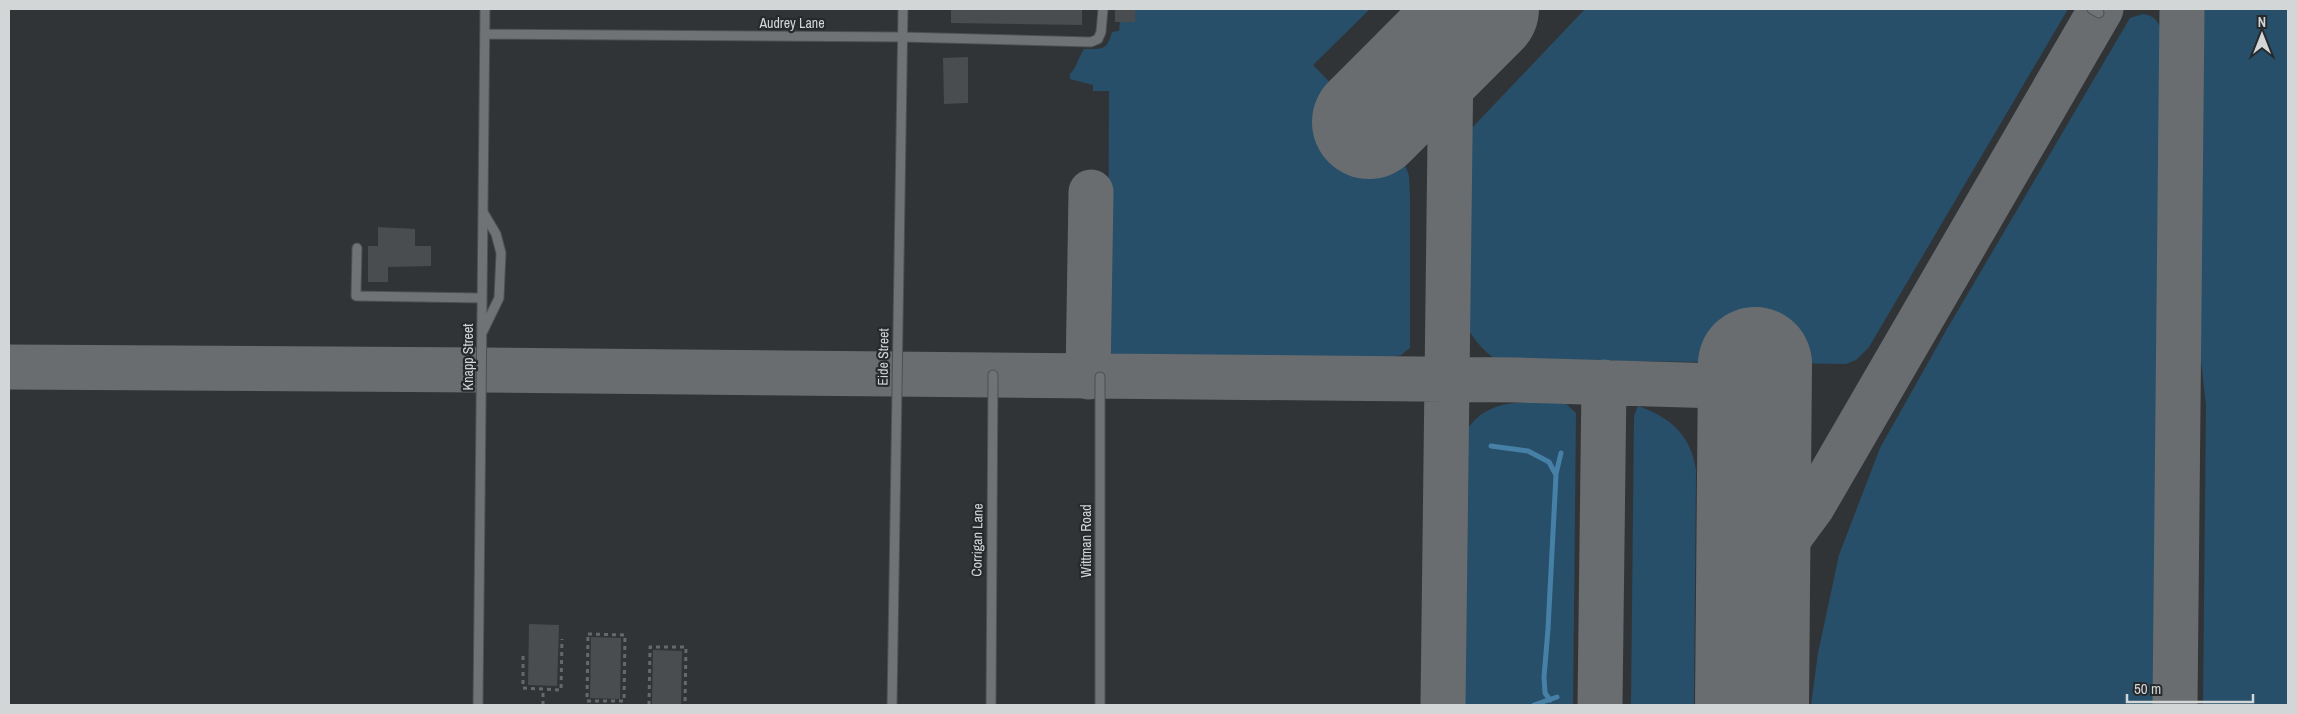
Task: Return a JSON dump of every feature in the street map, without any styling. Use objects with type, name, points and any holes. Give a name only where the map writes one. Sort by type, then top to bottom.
[{"type":"lane","name":"Knapp Street","points":[[478,705],[485,9]]},
{"type":"lane","name":"Eide Street","points":[[892,705],[903,9]]},
{"type":"lane","name":"Audrey Lane","points":[[485,34],[902,37],[1090,42],[1100,36],[1103,9]]},
{"type":"lane","points":[[482,211],[496,234],[501,253],[499,298],[482,333]]},
{"type":"lane","points":[[357,248],[356,296],[482,298]]},
{"type":"lane","name":"Corrigan Lane","points":[[990,705],[993,375]]},
{"type":"lane","name":"Wittman Road","points":[[1100,376],[1100,705]]},
{"type":"path","points":[[588,634],[625,635],[624,701],[605,703],[587,701],[588,634]]},
{"type":"path","points":[[523,656],[523,688],[561,690],[562,639]]},
{"type":"path","points":[[649,705],[650,647],[686,648],[685,705]]},
{"type":"path","points":[[543,689],[543,705]]},
{"type":"shaded area","points":[[1135,9],[1370,9],[1313,65],[1402,156],[1409,176],[1410,348],[1401,355],[1387,358],[1334,362],[1108,361],[1109,91],[1093,91],[1093,85],[1070,79],[1070,74],[1084,49],[1103,48],[1108,43],[1112,32],[1119,31],[1120,22],[1134,22]]},
{"type":"shaded area","points":[[1585,9],[2068,9],[1869,347],[1856,360],[1846,364],[1495,359],[1475,340],[1462,316],[1463,158],[1465,143],[1470,130]]},
{"type":"shaded area","points":[[2203,9],[2288,9],[2288,705],[2203,705],[2206,406],[2200,350]]},
{"type":"shaded area","points":[[2143,14],[2155,19],[2161,29],[2162,38],[2156,705],[1811,705],[1818,653],[1839,555],[1880,448],[1947,329],[2130,18]]},
{"type":"shaded area","points":[[1564,402],[1576,413],[1573,705],[1457,705],[1460,442],[1469,427],[1479,416],[1491,409],[1518,403]]},
{"type":"shaded area","points":[[1638,406],[1660,416],[1677,429],[1689,447],[1696,470],[1694,705],[1631,705],[1634,416]]},
{"type":"building","points":[[951,9],[1082,9],[1082,25],[951,23]]},
{"type":"building","points":[[1115,9],[1135,9],[1135,22],[1115,22]]},
{"type":"building","points":[[968,57],[968,103],[944,104],[943,58]]},
{"type":"building","points":[[378,227],[415,229],[415,246],[431,246],[431,266],[388,267],[388,282],[368,282],[368,246],[378,246]]},
{"type":"building","points":[[529,624],[559,625],[557,686],[528,685]]},
{"type":"building","points":[[591,637],[621,638],[620,699],[590,698]]},
{"type":"building","points":[[653,650],[682,651],[681,705],[652,705]]},
{"type":"waterway","points":[[1491,446],[1528,451],[1549,462],[1556,475],[1544,677],[1545,693],[1550,700]]},
{"type":"waterway","points":[[1556,474],[1561,453]]},
{"type":"waterway","points":[[1534,705],[1557,697]]},
{"type":"taxiway","points":[[1753,587],[1812,507],[2101,9]]},
{"type":"taxiway","points":[[2175,705],[2182,9]]},
{"type":"taxiway","points":[[1443,705],[1451,57],[1457,40],[1474,16]]},
{"type":"taxiway","points":[[1088,377],[1091,192]]},
{"type":"taxiway","points":[[9,367],[1518,380],[1754,387]]},
{"type":"taxiway","points":[[1600,705],[1604,382]]},
{"type":"runway","points":[[1369,122],[1482,9]]},
{"type":"runway","points":[[1752,705],[1755,364]]}]
